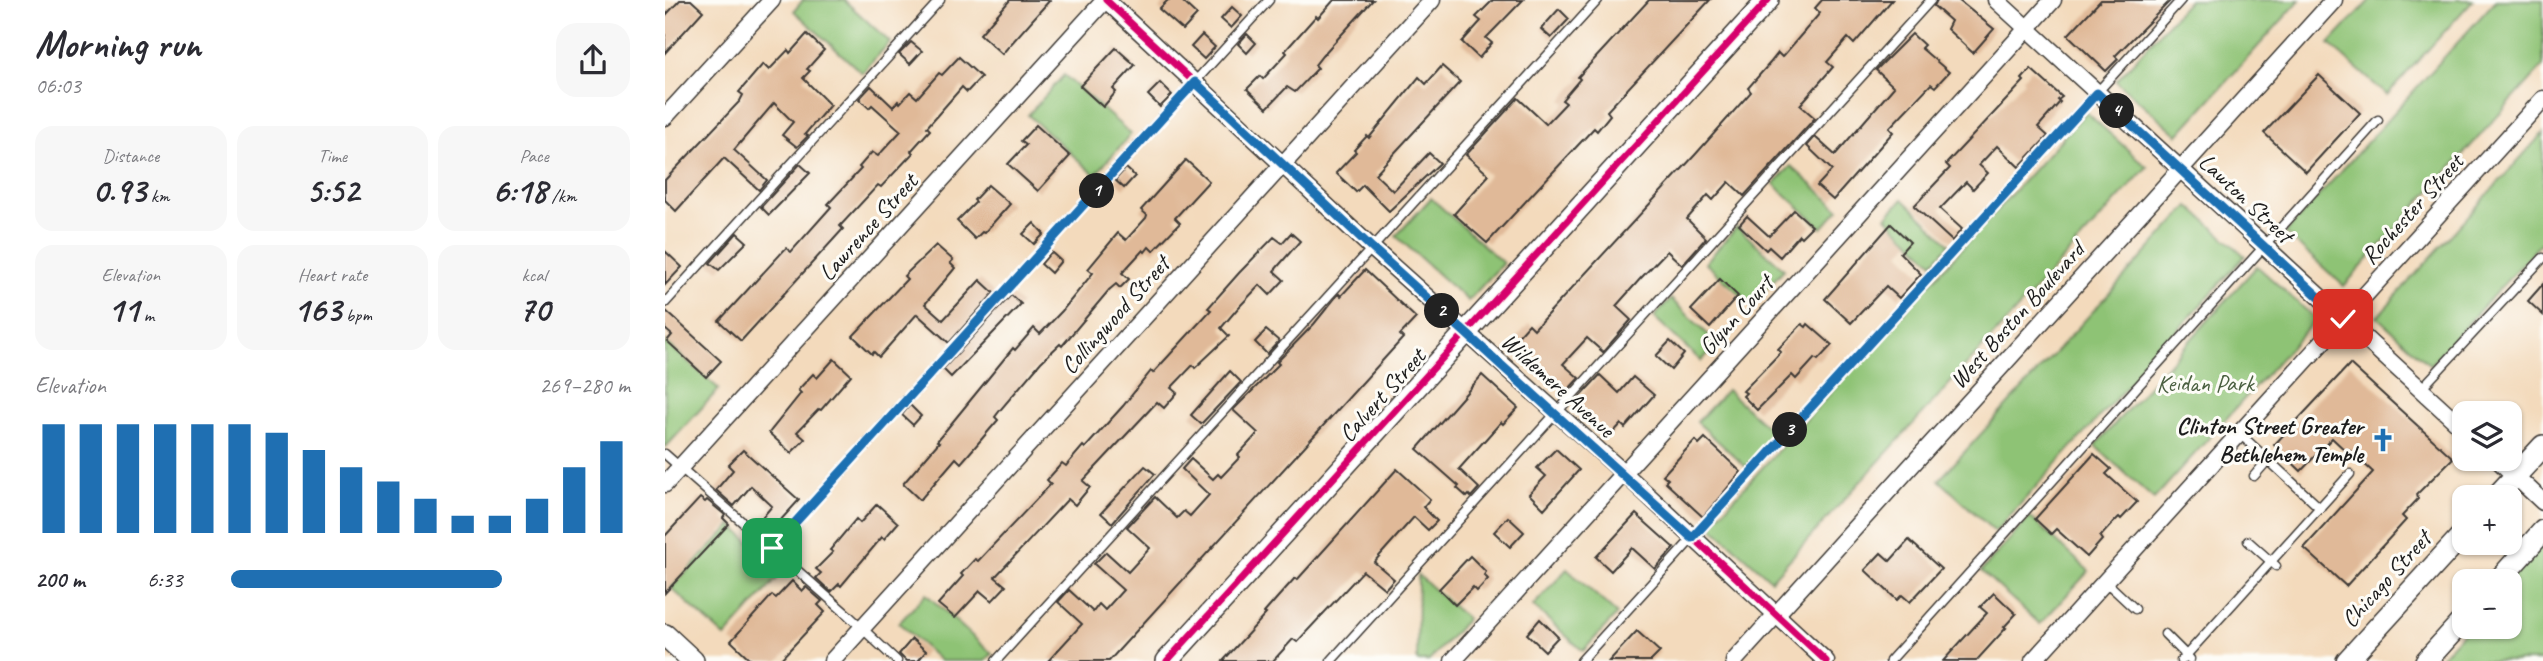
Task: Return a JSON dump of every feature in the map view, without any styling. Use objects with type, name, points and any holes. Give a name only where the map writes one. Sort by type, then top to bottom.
[{"type":"street","points":[[665,117],[772,0]]},
{"type":"street","name":"Wildemere Avenue","points":[[1106,0],[1372,248],[1623,473],[1826,661]]},
{"type":"street","name":"Lawrence Street","points":[[665,484],[1106,0]]},
{"type":"street","name":"Collingwood Street","points":[[832,661],[1432,0]]},
{"type":"street","name":"Calvert Street","points":[[1167,661],[1768,0]]},
{"type":"street","name":"Lawton Street","points":[[1996,0],[2452,418]]},
{"type":"street","name":"Glynn Court","points":[[1453,661],[2053,0]]},
{"type":"street","name":"West Boston Boulevard","points":[[1734,661],[2334,0]]},
{"type":"street","name":"Rochester Street","points":[[2033,661],[2543,99]]},
{"type":"street","points":[[2507,485],[2543,446]]},
{"type":"street","points":[[2509,471],[2543,502]]},
{"type":"street","points":[[2509,569],[2543,531]]},
{"type":"street","name":"Chicago Street","points":[[2354,659],[2452,547]]},
{"type":"street","points":[[2426,661],[2452,632]]},
{"type":"street","points":[[665,635],[693,661]]},
{"type":"lane","points":[[665,303],[940,0]]},
{"type":"lane","points":[[772,548],[1269,0]]},
{"type":"lane","points":[[996,661],[1598,0]]},
{"type":"lane","points":[[1331,661],[1931,0]]},
{"type":"lane","points":[[1581,661],[2181,0]]},
{"type":"lane","points":[[1889,661],[2378,120]]},
{"type":"lane","points":[[2421,389],[2543,258]]},
{"type":"lane","points":[[2239,433],[2320,508]]},
{"type":"lane","points":[[665,454],[897,661]]},
{"type":"lane","points":[[2254,475],[2268,460]]},
{"type":"lane","points":[[2165,634],[2186,658],[2273,564],[2350,474]]},
{"type":"lane","points":[[2248,541],[2273,564]]},
{"type":"lane","points":[[2105,581],[2134,609]]},
{"type":"green space","points":[[803,0],[844,0],[890,42],[862,73],[794,11]]},
{"type":"green space","points":[[2189,0],[2300,0],[2178,135],[2116,81]]},
{"type":"green space","points":[[2370,0],[2473,0],[2387,95],[2329,44]]},
{"type":"green space","points":[[2496,0],[2543,0],[2543,66],[2344,286],[2285,233]]},
{"type":"green space","points":[[1064,75],[1131,134],[1095,175],[1028,115]]},
{"type":"green space","points":[[2086,112],[2147,167],[1771,580],[1710,525]]},
{"type":"green space","points":[[2543,133],[2543,241],[2430,365],[2377,317]]},
{"type":"green space","points":[[1791,166],[1839,209],[1822,228],[1774,184]]},
{"type":"green space","points":[[1431,198],[1503,263],[1468,301],[1396,236]]},
{"type":"green space","points":[[1903,199],[1950,244],[1933,263],[1886,217]]},
{"type":"green space","points":[[2189,206],[2245,256],[1995,532],[1939,480]]},
{"type":"green space","points":[[1737,227],[1784,269],[1752,305],[1705,263]]},
{"type":"green space","name":"Keidan Park","points":[[2257,266],[2316,319],[2154,499],[2095,446]]},
{"type":"green space","points":[[1671,299],[1718,344],[1701,361],[1654,317]]},
{"type":"green space","points":[[665,341],[719,389],[666,447],[665,446]]},
{"type":"green space","points":[[1727,390],[1776,435],[1746,467],[1697,422]]},
{"type":"green space","points":[[2030,517],[2089,571],[2040,624],[1981,571]]},
{"type":"green space","points":[[732,525],[782,573],[725,637],[671,588]]},
{"type":"green space","points":[[2543,544],[2543,661],[2437,661],[2457,639],[2522,639],[2520,569]]},
{"type":"green space","points":[[1567,569],[1617,614],[1583,651],[1533,606]]},
{"type":"green space","points":[[1418,575],[1467,619],[1429,661],[1417,661]]},
{"type":"green space","points":[[926,594],[992,654],[985,661],[940,661],[899,623]]},
{"type":"building","points":[[680,0],[691,0],[703,11],[665,53],[665,16]]},
{"type":"building","points":[[1010,0],[1050,0],[1002,54],[980,34]]},
{"type":"building","points":[[1168,0],[1181,0],[1197,15],[1183,30],[1159,9]]},
{"type":"building","points":[[1334,0],[1373,0],[1322,56],[1315,65],[1318,68],[1295,92],[1287,87],[1267,108],[1247,89],[1260,76],[1263,79],[1316,16],[1318,18]]},
{"type":"building","points":[[1493,0],[1523,0],[1486,38],[1492,43],[1479,58],[1462,42],[1481,21],[1476,17]]},
{"type":"building","points":[[1649,0],[1710,0],[1607,111],[1610,115],[1597,131],[1594,128],[1487,243],[1454,214],[1489,175],[1466,155],[1518,98],[1546,124],[1566,103],[1562,100],[1580,79],[1578,77]]},
{"type":"building","points":[[1822,0],[1892,0],[1854,44],[1848,38],[1827,62],[1833,67],[1800,105],[1815,118],[1744,196],[1729,182],[1713,200],[1708,195],[1687,219],[1706,238],[1682,265],[1667,251],[1641,278],[1616,306],[1631,320],[1603,352],[1587,338],[1563,364],[1579,378],[1567,391],[1513,342],[1529,324],[1534,329],[1695,155],[1751,92],[1748,88],[1778,53],[1782,57],[1820,13],[1815,8]]},
{"type":"building","points":[[1937,0],[1958,0],[1994,29],[1973,53],[1947,29],[1951,21],[1934,6]]},
{"type":"building","points":[[2101,0],[2171,0],[2115,56],[2118,59],[2106,71],[2068,35]]},
{"type":"building","points":[[1232,7],[1242,16],[1231,28],[1221,19]]},
{"type":"building","points":[[1559,9],[1569,19],[1551,38],[1541,29]]},
{"type":"building","points":[[807,34],[824,50],[807,69],[810,71],[803,78],[830,105],[805,134],[808,136],[797,147],[782,135],[793,122],[774,103],[734,150],[767,180],[759,190],[724,158],[676,211],[665,200],[665,180],[740,101],[743,95],[739,92],[763,64],[769,70],[788,50],[790,53]]},
{"type":"building","points":[[1247,34],[1256,43],[1247,53],[1238,44]]},
{"type":"building","points":[[1912,34],[1924,45],[1921,48],[1949,72],[1935,87],[1931,84],[1889,128],[1893,132],[1833,200],[1817,186],[1832,170],[1807,146],[1815,137],[1835,155],[1894,87],[1876,70]]},
{"type":"building","points":[[1202,35],[1215,47],[1204,59],[1191,47]]},
{"type":"building","points":[[911,42],[922,51],[910,64],[899,54]]},
{"type":"building","points":[[1116,48],[1135,65],[1113,89],[1116,92],[1103,107],[1080,86]]},
{"type":"building","points":[[959,57],[981,77],[967,92],[962,87],[927,127],[930,130],[911,151],[913,153],[881,187],[878,185],[840,226],[843,229],[741,341],[719,321],[786,248],[791,252],[831,207],[828,204],[861,169],[859,167],[872,152],[878,156],[901,131],[872,105],[869,108],[859,99],[871,86],[893,107],[910,92],[917,98],[939,73],[942,75]]},
{"type":"building","points":[[1442,66],[1460,82],[1375,174],[1393,191],[1429,153],[1440,163],[1389,211],[1363,185],[1356,192],[1336,173],[1419,77],[1426,84]]},
{"type":"building","points":[[2031,69],[2062,97],[2038,127],[2048,136],[2019,167],[1997,146],[1979,165],[1988,173],[1973,189],[1966,182],[1940,209],[1962,229],[1952,241],[1914,206],[1950,168],[1946,164],[2024,81],[2022,79]]},
{"type":"building","points":[[2319,75],[2360,113],[2306,172],[2264,133]]},
{"type":"building","points":[[1160,83],[1172,95],[1160,107],[1148,95]]},
{"type":"building","points":[[1036,125],[1070,156],[1038,191],[1008,164],[1026,145],[1021,141]]},
{"type":"building","points":[[1186,160],[1209,181],[1175,218],[1180,223],[1153,251],[1149,247],[1145,252],[1143,250],[1122,273],[1129,279],[1120,288],[1116,284],[1109,290],[1062,346],[1060,344],[1041,362],[995,417],[998,420],[961,463],[956,458],[920,500],[903,484],[1013,348],[1015,350],[1034,328],[1040,334],[1062,311],[1093,273],[1088,269],[1118,233],[1126,240],[1146,218],[1147,215],[1141,210]]},
{"type":"building","points":[[800,164],[810,173],[769,215],[761,207]]},
{"type":"building","points":[[1126,168],[1135,176],[1124,188],[1115,180]]},
{"type":"building","points":[[988,185],[1010,204],[984,233],[975,239],[957,221]]},
{"type":"building","points":[[1794,210],[1812,226],[1801,237],[1799,235],[1780,257],[1769,247],[1766,250],[1739,225],[1747,216],[1769,236]]},
{"type":"building","points":[[1034,223],[1044,234],[1034,244],[1023,234]]},
{"type":"building","points":[[1891,224],[1910,242],[1900,253],[1921,274],[1899,298],[1886,286],[1851,323],[1825,299]]},
{"type":"building","points":[[737,233],[747,242],[719,270],[710,263]]},
{"type":"building","points":[[1291,233],[1300,241],[1274,271],[1284,280],[1270,295],[1260,285],[1238,308],[1221,328],[1229,336],[1195,368],[1193,365],[1171,388],[1177,393],[1164,408],[1157,402],[1083,481],[1090,487],[1075,505],[1068,499],[995,577],[1006,586],[992,601],[980,591],[955,618],[938,604],[975,559],[978,561],[1051,484],[1047,480],[1062,463],[1066,466],[1083,446],[1085,448],[1151,371],[1153,373],[1211,310],[1208,308],[1239,273],[1274,237],[1282,243]]},
{"type":"building","points":[[936,245],[953,260],[950,263],[955,268],[925,304],[943,320],[980,280],[994,293],[949,343],[917,314],[879,357],[874,352],[872,354],[853,336],[907,279],[904,276]]},
{"type":"building","points":[[665,251],[682,267],[665,285]]},
{"type":"building","points":[[1051,252],[1061,261],[1051,273],[1041,264]]},
{"type":"building","points":[[1365,270],[1416,318],[1400,335],[1403,338],[1109,661],[1048,661],[1082,624],[1058,602],[1069,590],[1093,612],[1099,604],[1105,610],[1123,590],[1094,564],[1106,552],[1128,572],[1150,548],[1127,527],[1155,497],[1177,518],[1184,511],[1190,516],[1209,495],[1182,469],[1191,459],[1213,479],[1218,474],[1221,477],[1240,457],[1238,455],[1258,433],[1233,410],[1279,364],[1277,362],[1335,298],[1339,294],[1341,296]]},
{"type":"building","points":[[1720,279],[1738,296],[1710,328],[1691,310]]},
{"type":"building","points":[[2543,284],[2543,315],[2528,301]]},
{"type":"building","points":[[1011,295],[1021,304],[951,377],[943,369]]},
{"type":"building","points":[[665,310],[721,361],[706,377],[667,341],[672,335],[665,329]]},
{"type":"building","points":[[1802,324],[1806,327],[1808,324],[1832,345],[1818,360],[1815,358],[1796,379],[1792,375],[1757,410],[1743,396],[1746,393],[1743,391],[1781,352],[1778,349]]},
{"type":"building","points":[[1266,330],[1279,341],[1267,354],[1255,342]]},
{"type":"building","points":[[1670,341],[1684,354],[1671,370],[1656,356]]},
{"type":"building","points":[[834,359],[851,375],[821,410],[797,432],[805,439],[791,453],[769,433],[801,393],[798,390],[813,374],[817,378]]},
{"type":"building","points":[[2350,364],[2452,459],[2417,494],[2418,499],[2402,516],[2406,520],[2346,586],[2304,548],[2373,472],[2332,438],[2301,471],[2274,445]]},
{"type":"building","points":[[1230,371],[1241,382],[1201,424],[1191,415]]},
{"type":"building","points":[[1482,375],[1518,408],[1503,424],[1501,422],[1459,469],[1479,488],[1471,497],[1467,497],[1457,488],[1459,486],[1417,449]]},
{"type":"building","points":[[1600,375],[1619,393],[1633,377],[1654,395],[1625,428],[1621,424],[1611,435],[1575,402]]},
{"type":"building","points":[[910,405],[921,416],[913,425],[902,415]]},
{"type":"building","points":[[1705,438],[1741,472],[1703,517],[1665,482],[1668,479],[1663,475],[1695,440],[1699,444]]},
{"type":"building","points":[[1556,449],[1579,470],[1544,509],[1529,494],[1546,476],[1537,468]]},
{"type":"building","points":[[743,450],[799,500],[767,535],[756,525],[772,506],[751,486],[734,506],[716,490],[733,470],[728,465]]},
{"type":"building","points":[[2094,454],[2111,469],[2106,474],[2137,502],[2100,537],[2102,540],[2087,557],[2056,529],[2051,534],[2035,519]]},
{"type":"building","points":[[1145,466],[1155,474],[1112,523],[1101,513]]},
{"type":"building","points":[[1397,469],[1430,499],[1423,507],[1437,521],[1428,530],[1414,517],[1374,562],[1394,579],[1385,589],[1363,571],[1297,642],[1293,639],[1273,661],[1223,661],[1295,578],[1297,580]]},
{"type":"building","points":[[700,498],[705,502],[707,500],[725,515],[723,518],[729,524],[665,593],[665,536]]},
{"type":"building","points":[[877,504],[898,523],[884,539],[882,537],[841,586],[839,584],[831,592],[816,578],[821,573],[816,569],[833,552],[830,550],[856,519],[860,523]]},
{"type":"building","points":[[1636,514],[1674,548],[1655,569],[1632,548],[1611,571],[1596,557]]},
{"type":"building","points":[[1508,517],[1524,532],[1510,547],[1494,532]]},
{"type":"building","points":[[1909,540],[1941,569],[1910,602],[1902,595],[1897,600],[1865,570],[1881,553],[1890,561]]},
{"type":"building","points":[[1470,556],[1486,572],[1484,575],[1488,579],[1477,591],[1473,587],[1455,605],[1439,589]]},
{"type":"building","points":[[792,581],[802,591],[806,587],[822,601],[818,605],[825,612],[779,661],[752,661],[731,641],[772,595],[776,598]]},
{"type":"building","points":[[1994,593],[2016,614],[2004,627],[2006,628],[1976,661],[1943,661],[1987,613],[1980,607]]},
{"type":"building","points":[[1540,619],[1558,637],[1545,651],[1527,634]]},
{"type":"building","points":[[1637,631],[1660,652],[1651,661],[1609,661]]},
{"type":"building","points":[[912,639],[926,651],[918,661],[906,661],[899,654]]},
{"type":"cycle path","points":[[1106,0],[1372,248],[1624,473],[1826,661]]},
{"type":"cycle path","points":[[1167,661],[1768,0]]},
{"type":"place","name":"Clinton Street Greater Bethlehem Temple","points":[[2383,440]]},
{"type":"route","points":[[772,548],[1195,82],[1372,248],[1692,538],[2097,93],[2343,319]]}]
